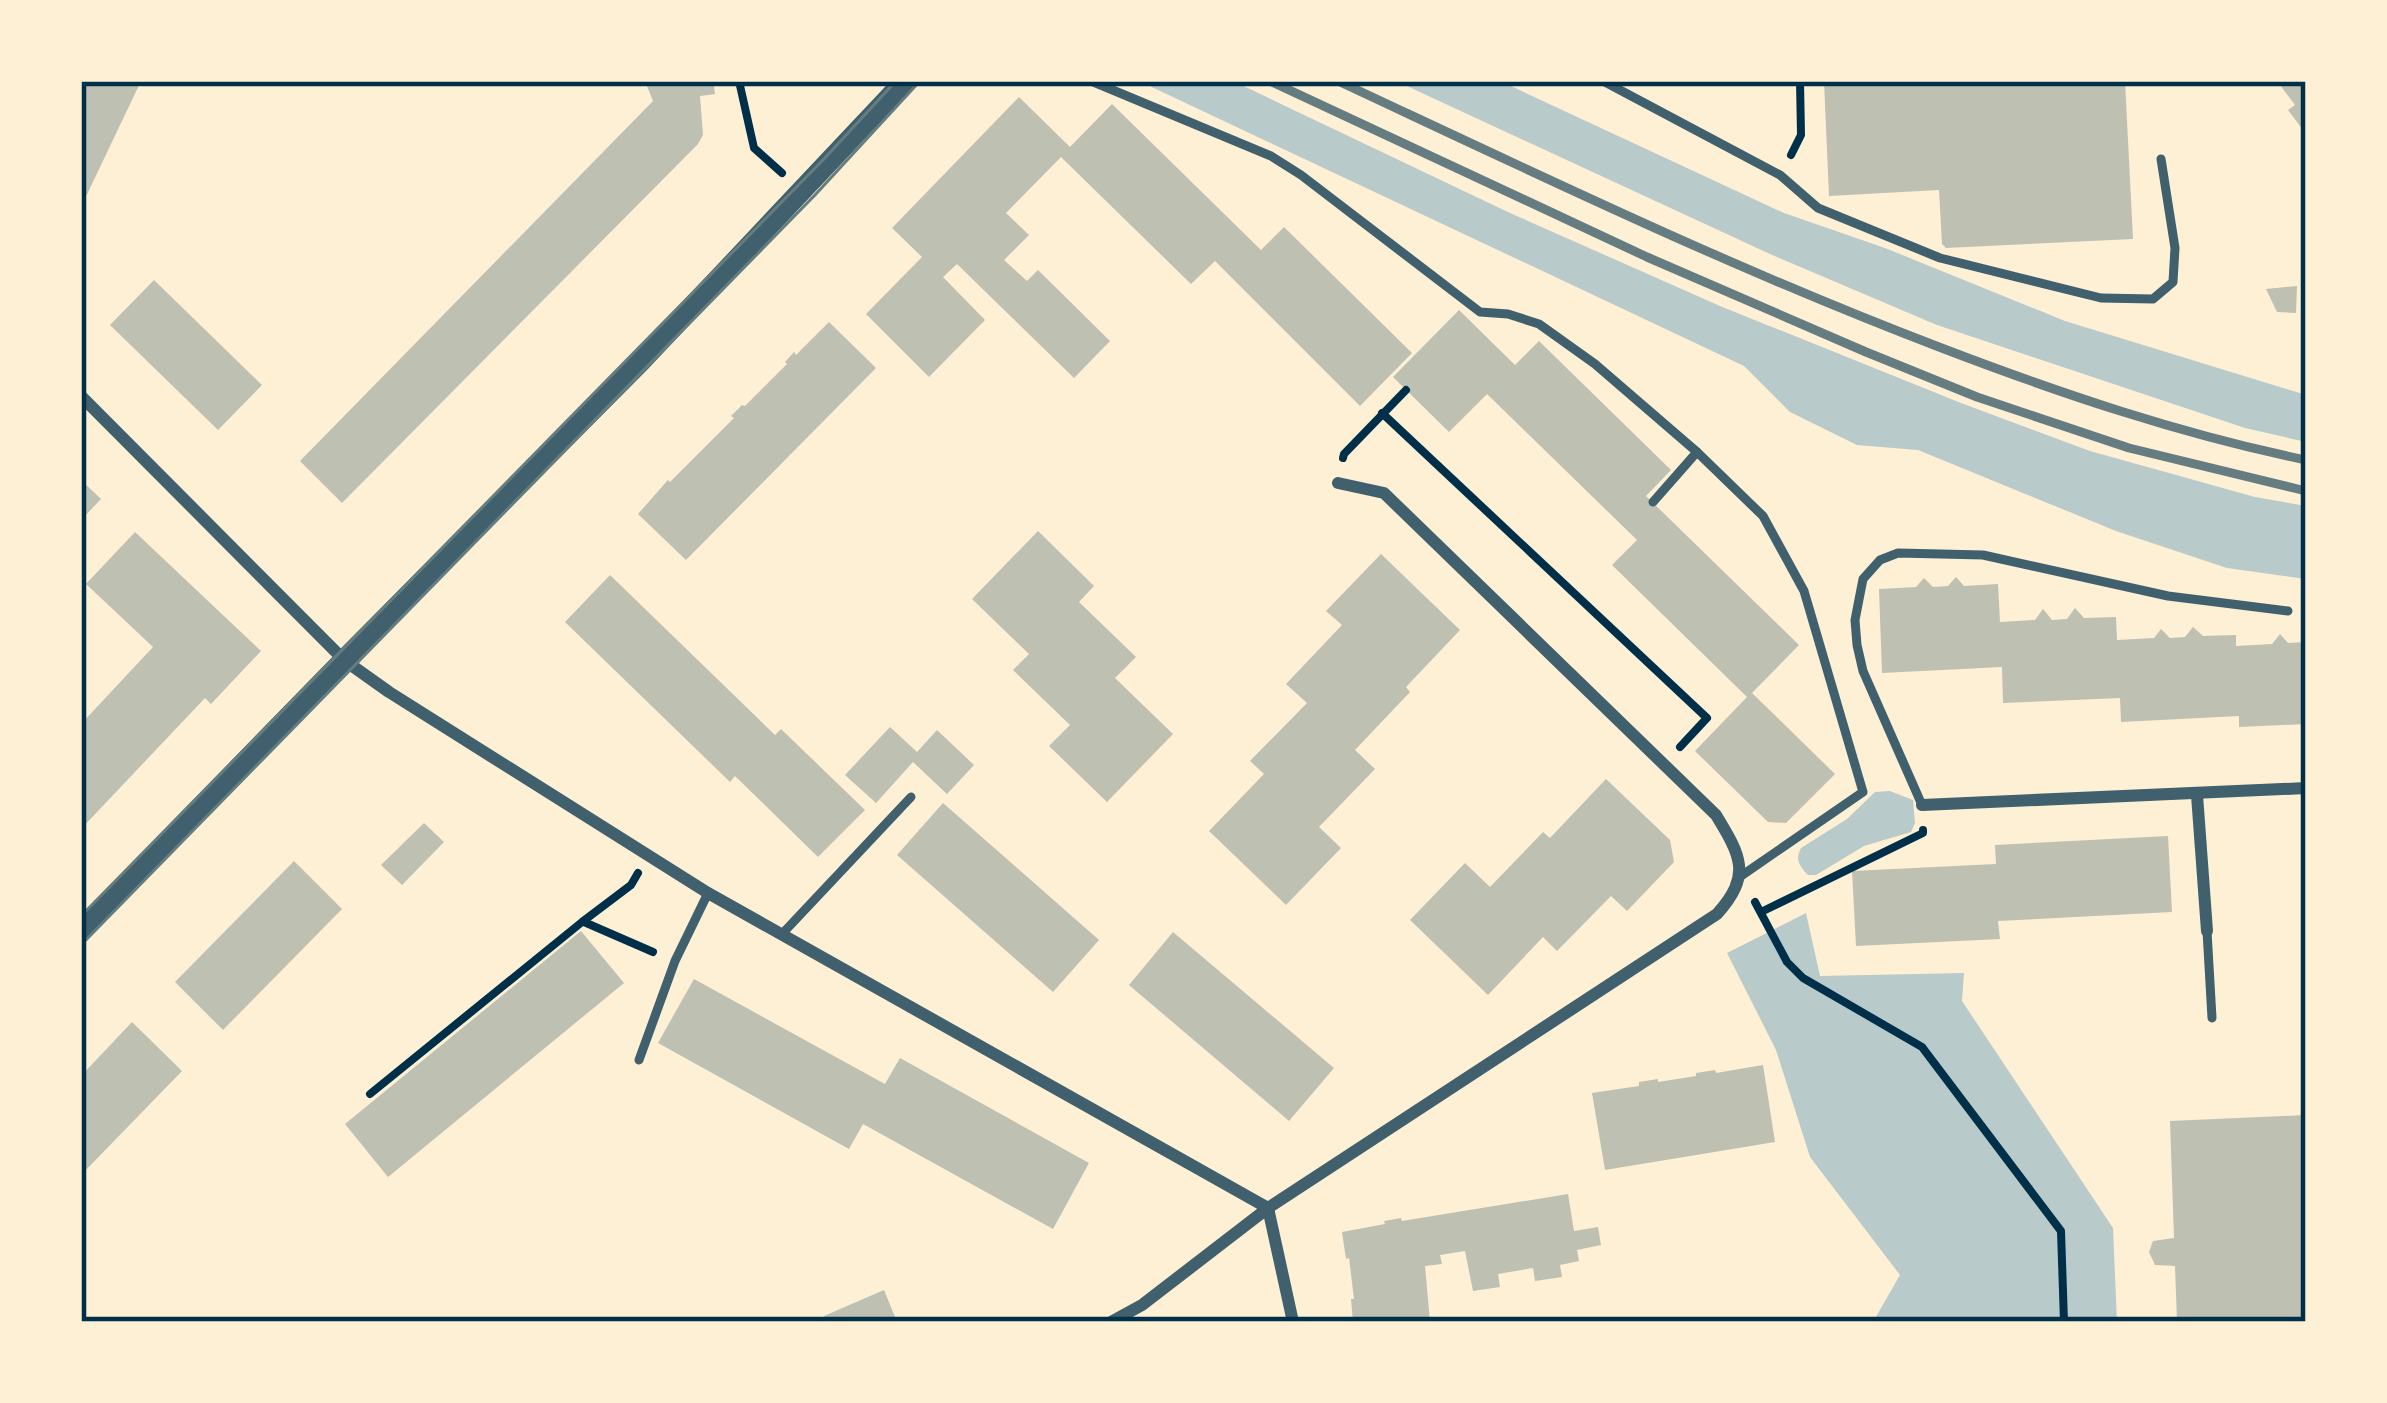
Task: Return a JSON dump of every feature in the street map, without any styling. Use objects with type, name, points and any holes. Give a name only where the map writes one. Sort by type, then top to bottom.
[{"type":"street","points":[[81,930],[641,361],[905,81]]},
{"type":"street","points":[[81,396],[344,660],[389,692],[708,892],[1268,1208],[1293,1322]]},
{"type":"street","points":[[1111,1322],[1142,1305],[1268,1208],[1717,914],[1734,895],[1741,876],[1737,848],[1700,799],[1384,493],[1338,484]]},
{"type":"street","points":[[1922,805],[2306,788]]},
{"type":"street","points":[[2197,794],[2207,931]]},
{"type":"lane","points":[[1090,81],[1271,156],[1480,312],[1508,314],[1539,324],[1595,364],[1763,516],[1804,591],[1863,792],[1741,876]]},
{"type":"lane","points":[[1603,81],[1780,175],[1818,208],[1940,258],[2102,298],[2153,299],[2173,282],[2175,248],[2161,159]]},
{"type":"lane","points":[[1653,502],[1697,452]]},
{"type":"lane","points":[[1922,805],[1857,646],[1855,620],[1862,579],[1880,560],[1898,553],[1983,555],[2168,596],[2288,611]]},
{"type":"lane","points":[[782,934],[911,797]]},
{"type":"lane","points":[[639,1060],[708,892]]},
{"type":"lane","points":[[2207,931],[2212,1018]]},
{"type":"path","points":[[739,81],[754,148],[801,191]]},
{"type":"path","points":[[1780,175],[1801,135],[1799,81]]},
{"type":"path","points":[[1338,484],[1344,454],[1406,390]]},
{"type":"path","points":[[1382,413],[1707,718],[1672,756]]},
{"type":"path","points":[[1760,912],[1922,833],[1922,805]]},
{"type":"path","points":[[370,1094],[631,885],[648,856]]},
{"type":"path","points":[[1741,876],[1787,962],[1803,978],[1922,1046],[2061,1231],[2065,1322]]},
{"type":"path","points":[[582,922],[676,962]]},
{"type":"shaded area","points":[[1139,81],[1233,81],[1510,213],[1720,306],[1961,403],[2090,451],[2255,497],[2306,506],[2306,579],[2227,568],[2116,531],[1918,450],[1857,445],[1790,412],[1744,366]]},
{"type":"shaded area","points":[[1396,81],[1500,81],[1784,213],[2065,321],[2306,395],[2306,442],[2245,428],[1937,325],[1770,254]]},
{"type":"shaded area","points":[[1890,791],[1913,800],[1911,832],[1864,846],[1816,875],[1808,875],[1799,862],[1801,848],[1847,819],[1875,792]]},
{"type":"shaded area","points":[[1806,913],[1820,976],[1964,973],[1962,1001],[2113,1228],[2117,1322],[1873,1322],[1900,1275],[1810,1157],[1776,1050],[1727,953]]},
{"type":"building","points":[[81,81],[141,81],[81,207]]},
{"type":"building","points":[[645,81],[713,81],[715,94],[700,96],[703,135],[698,144],[342,503],[300,461],[653,101]]},
{"type":"building","points":[[1824,81],[2125,81],[2133,239],[1946,248],[1939,190],[1829,196]]},
{"type":"building","points":[[2277,81],[2306,81],[2306,134],[2288,110],[2295,105]]},
{"type":"building","points":[[1019,97],[1070,147],[1112,104],[1261,250],[1284,227],[1412,353],[1360,406],[1215,261],[1191,284],[1061,157],[1006,213],[1029,235],[1004,260],[1027,281],[1038,270],[1110,341],[1074,378],[957,264],[943,277],[985,320],[929,377],[866,314],[922,257],[892,228]]},
{"type":"building","points":[[154,280],[262,385],[218,430],[110,325]]},
{"type":"building","points":[[2297,286],[2296,313],[2277,312],[2266,289]]},
{"type":"building","points":[[1459,310],[1515,365],[1539,341],[1671,470],[1646,496],[1799,645],[1752,693],[1835,774],[1786,823],[1768,822],[1695,751],[1747,697],[1612,565],[1637,540],[1487,394],[1449,432],[1393,377]]},
{"type":"building","points":[[829,322],[876,368],[686,560],[638,514],[794,352],[796,355]]},
{"type":"building","points":[[81,480],[101,499],[81,520]]},
{"type":"building","points":[[1038,531],[1094,586],[1079,602],[1136,657],[1115,678],[1173,734],[1107,802],[1049,746],[1070,725],[1013,670],[1029,654],[972,599]]},
{"type":"building","points":[[135,532],[261,651],[211,704],[205,698],[81,829],[81,724],[153,647],[86,584]]},
{"type":"building","points":[[1381,554],[1460,630],[1355,750],[1375,769],[1319,827],[1341,848],[1286,905],[1209,831],[1264,774],[1250,761],[1307,703],[1286,684],[1342,625],[1326,611]]},
{"type":"building","points":[[610,575],[775,735],[781,729],[865,810],[818,857],[735,776],[730,782],[565,622]]},
{"type":"building","points":[[1956,577],[1964,586],[1998,584],[2000,622],[2035,620],[2043,609],[2052,620],[2067,619],[2075,608],[2084,618],[2116,617],[2117,640],[2154,638],[2161,629],[2170,638],[2185,637],[2193,627],[2203,636],[2236,635],[2236,646],[2272,644],[2280,634],[2288,643],[2306,642],[2306,724],[2239,727],[2239,716],[2121,722],[2120,698],[2003,703],[2002,667],[1882,673],[1879,589],[1916,587],[1924,578],[1933,587],[1948,586]]},
{"type":"building","points":[[890,727],[917,752],[937,730],[974,765],[947,794],[913,762],[876,803],[845,775]]},
{"type":"building","points":[[1606,779],[1670,840],[1674,862],[1627,911],[1611,896],[1557,951],[1543,937],[1488,995],[1410,920],[1465,863],[1490,887],[1543,832],[1550,838]]},
{"type":"building","points":[[943,803],[1099,940],[1053,992],[897,855]]},
{"type":"building","points":[[424,823],[444,842],[402,885],[381,865]]},
{"type":"building","points":[[2168,836],[2172,912],[1998,921],[2000,939],[1856,946],[1852,871],[1996,864],[1995,845]]},
{"type":"building","points":[[294,861],[342,909],[223,1030],[175,982]]},
{"type":"building","points":[[581,931],[624,983],[388,1177],[345,1124]]},
{"type":"building","points":[[1173,932],[1334,1068],[1289,1121],[1129,985]]},
{"type":"building","points":[[694,979],[885,1084],[900,1058],[1089,1163],[1053,1229],[863,1124],[849,1149],[658,1043]]},
{"type":"building","points":[[132,1022],[182,1071],[81,1175],[81,1076]]},
{"type":"building","points":[[1763,1065],[1775,1142],[1605,1170],[1592,1093]]},
{"type":"building","points":[[2306,1115],[2306,1322],[2177,1322],[2175,1266],[2155,1265],[2149,1252],[2153,1241],[2174,1238],[2170,1121]]},
{"type":"building","points":[[1568,1194],[1574,1231],[1598,1227],[1601,1245],[1577,1250],[1579,1261],[1560,1265],[1562,1277],[1535,1281],[1533,1268],[1498,1274],[1500,1287],[1473,1291],[1465,1251],[1440,1255],[1442,1264],[1425,1266],[1430,1322],[1353,1322],[1349,1258],[1342,1232],[1401,1218]]},
{"type":"building","points":[[884,1290],[897,1322],[827,1322],[824,1316]]},
{"type":"tram line","points":[[81,916],[896,81]]},
{"type":"tram line","points":[[81,945],[815,195],[920,81]]},
{"type":"railway","points":[[1270,81],[1647,257],[1977,397],[2129,448],[2306,491]]},
{"type":"railway","points":[[1338,81],[1711,253],[1862,317],[2120,411],[2306,460]]}]
